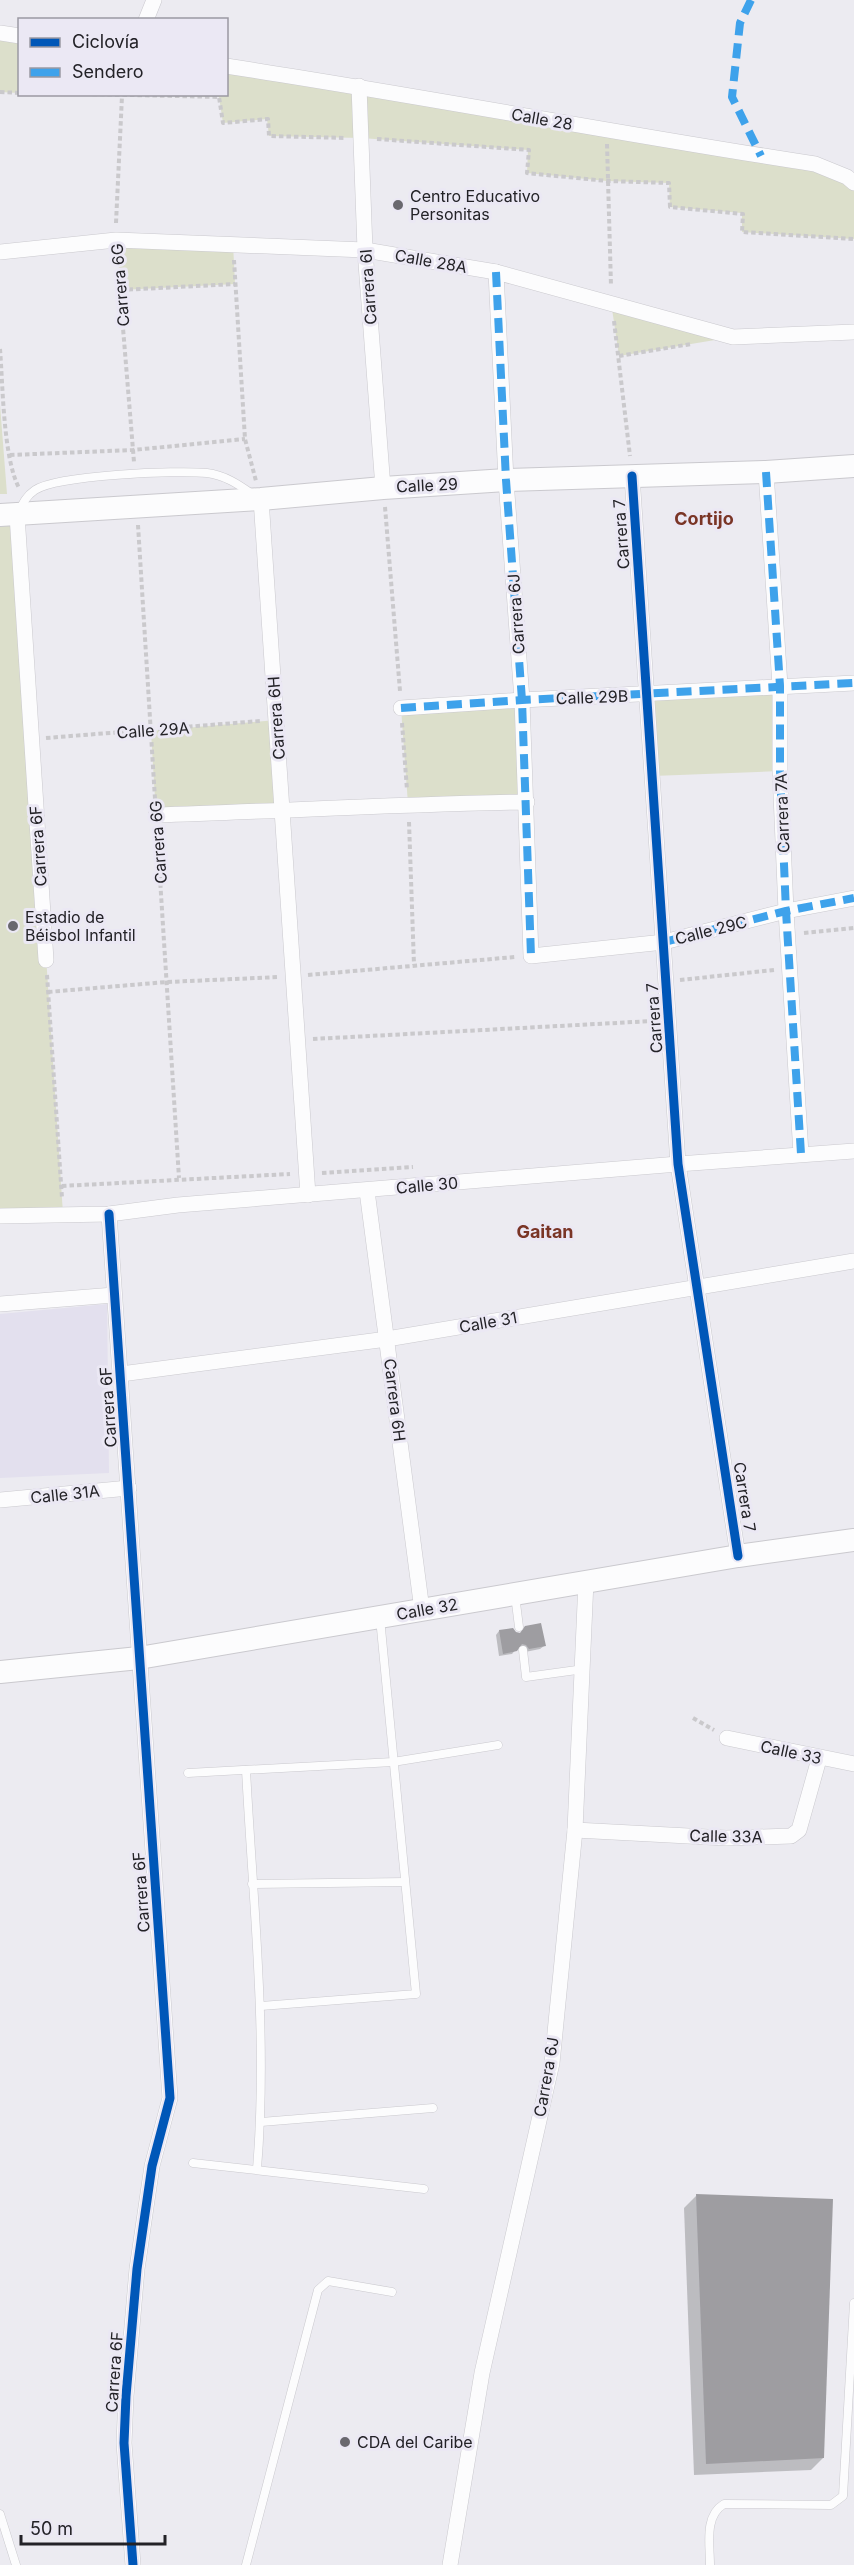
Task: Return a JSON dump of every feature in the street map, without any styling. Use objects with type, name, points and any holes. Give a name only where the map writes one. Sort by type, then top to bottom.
[{"type":"main road","name":"Calle 29","points":[[14,510],[261,499],[506,480],[766,472],[854,466]]},
{"type":"main road","name":"Calle 32","points":[[0,1672],[140,1658],[586,1581],[854,1540]]},
{"type":"street","points":[[147,18],[154,0]]},
{"type":"street","points":[[0,33],[18,36]]},
{"type":"street","name":"Calle 28","points":[[228,66],[358,86],[608,131],[815,164],[847,177],[854,183]]},
{"type":"street","name":"Carrera 6I","points":[[358,86],[365,250],[383,488]]},
{"type":"street","name":"Calle 28A","points":[[0,252],[116,240],[365,250],[496,272],[733,337],[854,332]]},
{"type":"street","name":"Carrera 6J","points":[[496,272],[506,480],[522,700],[531,956]]},
{"type":"street","name":"Carrera 7A","points":[[766,472],[780,686],[780,771],[786,911],[801,1154]]},
{"type":"street","name":"Carrera 7","points":[[632,476],[678,1164],[738,1556]]},
{"type":"street","name":"Carrera 6H","points":[[261,499],[308,1195]]},
{"type":"street","name":"Carrera 6F","points":[[14,510],[46,960]]},
{"type":"street","name":"Calle 29B","points":[[401,708],[854,683]]},
{"type":"street","points":[[156,815],[408,804],[527,802]]},
{"type":"street","name":"Calle 29C","points":[[531,956],[664,947],[786,911],[854,898]]},
{"type":"street","name":"Calle 30","points":[[0,1216],[109,1214],[178,1205],[854,1151]]},
{"type":"street","name":"Carrera 6H","points":[[367,1191],[422,1610]]},
{"type":"street","name":"Carrera 6F","points":[[109,1214],[170,2098],[152,2166],[137,2269],[126,2396],[124,2443],[133,2565]]},
{"type":"street","name":"Calle 31","points":[[121,1374],[387,1339],[854,1261]]},
{"type":"street","points":[[0,1304],[114,1295]]},
{"type":"street","name":"Calle 31A","points":[[0,1500],[129,1488]]},
{"type":"street","name":"Carrera 6J","points":[[450,2565],[482,2373],[552,2062],[576,1830],[586,1581]]},
{"type":"street","name":"Calle 33","points":[[727,1738],[819,1759],[854,1764]]},
{"type":"street","name":"Calle 33A","points":[[576,1830],[726,1838],[790,1836],[799,1830],[819,1759]]},
{"type":"lane","points":[[14,510],[35,490],[54,482],[135,475],[207,473],[229,479],[261,499]]},
{"type":"lane","points":[[515,1593],[519,1627]]},
{"type":"lane","points":[[261,2006],[416,1994],[380,1618]]},
{"type":"lane","points":[[523,1650],[526,1677],[584,1669]]},
{"type":"lane","points":[[188,1773],[393,1762],[498,1745]]},
{"type":"lane","points":[[246,1770],[261,2006],[261,2122],[257,2169]]},
{"type":"lane","points":[[252,1884],[405,1882]]},
{"type":"lane","points":[[261,2122],[433,2108]]},
{"type":"lane","points":[[193,2163],[424,2189]]},
{"type":"lane","points":[[246,2565],[318,2290],[328,2281],[392,2292]]},
{"type":"lane","points":[[710,2565],[710,2523],[716,2509],[724,2504],[831,2505],[843,2496],[854,2303]]},
{"type":"lane","points":[[0,2514],[16,2565]]},
{"type":"path","points":[[0,92],[18,93]]},
{"type":"path","points":[[170,96],[219,97],[223,123],[268,119],[269,136],[361,138],[529,150],[527,173],[607,181],[669,183],[670,207],[743,213],[742,232],[854,239]]},
{"type":"path","points":[[233,243],[245,439],[261,499]]},
{"type":"path","points":[[121,290],[235,284]]},
{"type":"path","points":[[619,356],[699,343]]},
{"type":"path","points":[[0,350],[14,477],[14,510]]},
{"type":"path","points":[[10,455],[133,450],[245,439]]},
{"type":"path","points":[[788,934],[854,928]]},
{"type":"path","points":[[46,960],[63,1214]]},
{"type":"path","points":[[666,978],[790,969]]},
{"type":"path","points":[[298,1040],[669,1020]]},
{"type":"path","points":[[693,1718],[727,1738]]},
{"type":"shaded area","points":[[107,1304],[109,1473],[0,1478],[0,1314]]},
{"type":"green space","points":[[0,33],[18,36],[18,93],[0,92]]},
{"type":"green space","points":[[228,66],[815,164],[854,183],[854,239],[742,232],[742,213],[670,207],[669,183],[607,181],[527,173],[528,150],[361,138],[269,136],[267,119],[223,123],[219,97],[152,96],[228,96]]},
{"type":"green space","points":[[116,240],[233,243],[235,284],[121,290]]},
{"type":"green space","points":[[611,302],[733,337],[619,356]]},
{"type":"green space","points":[[0,405],[7,494],[0,494]]},
{"type":"green space","points":[[0,515],[17,515],[63,1214],[0,1216]]},
{"type":"green space","points":[[780,686],[780,771],[653,776],[647,694]]},
{"type":"green space","points":[[522,700],[527,802],[408,804],[401,708]]},
{"type":"green space","points":[[276,720],[282,811],[156,815],[151,731]]},
{"type":"building","points":[[541,1623],[546,1646],[529,1649],[522,1644],[517,1651],[503,1654],[499,1630],[513,1628],[520,1633],[525,1626]]},
{"type":"building","points":[[696,2194],[833,2199],[824,2458],[706,2464]]},
{"type":"marked path","points":[[751,0],[740,23],[732,97],[761,156]]},
{"type":"marked path","points":[[496,272],[506,480],[522,700],[531,956]]},
{"type":"marked path","points":[[766,472],[780,686],[780,771],[786,911],[801,1154]]},
{"type":"marked path","points":[[401,708],[854,683]]},
{"type":"marked path","points":[[664,942],[786,911],[854,898]]},
{"type":"cycle path","points":[[632,476],[678,1164],[738,1556]]},
{"type":"cycle path","points":[[109,1214],[170,2098],[152,2166],[137,2269],[126,2396],[124,2443],[133,2565]]},
{"type":"place","name":"Centro Educativo Personitas","points":[[398,205]]},
{"type":"place","name":"Estadio de Béisbol Infantil","points":[[13,926]]},
{"type":"place","name":"CDA del Caribe","points":[[345,2442]]},
{"type":"district","name":"Cortijo","points":[[704,518]]},
{"type":"district","name":"Gaitan","points":[[545,1231]]}]
